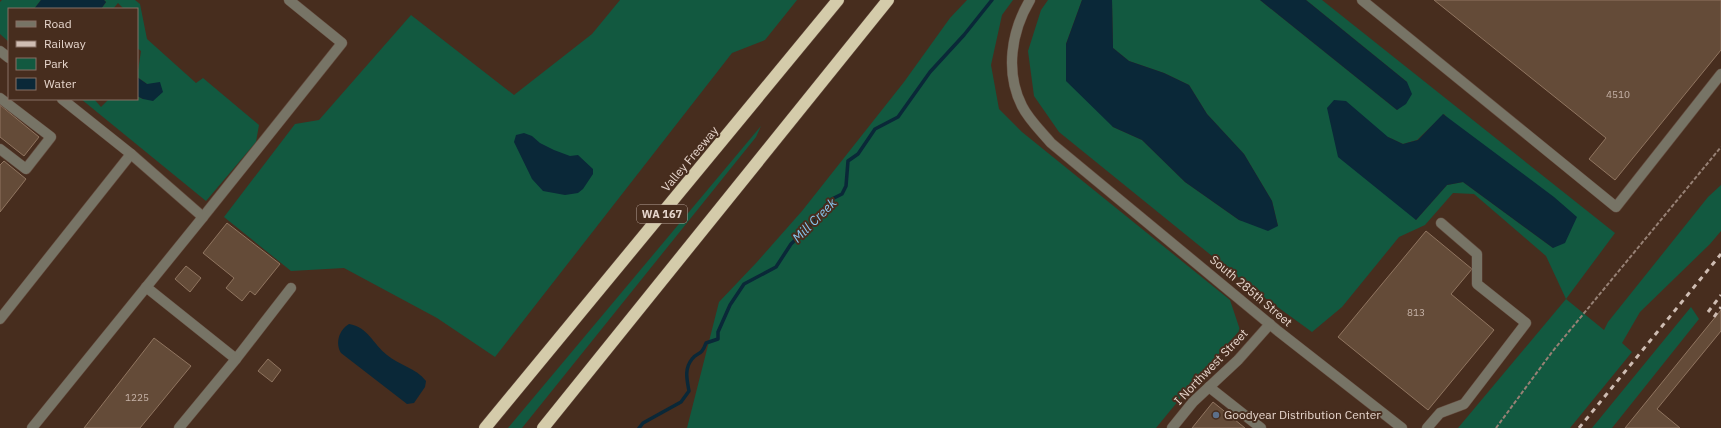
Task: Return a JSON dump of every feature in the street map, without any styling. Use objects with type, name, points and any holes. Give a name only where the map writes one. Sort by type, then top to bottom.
[{"type":"highway","name":"Valley Freeway","points":[[485,428],[838,0]]},
{"type":"highway","name":"WA 167","points":[[544,428],[888,0]]},
{"type":"street","points":[[32,428],[342,43],[289,0]]},
{"type":"street","name":"South 285th Street","points":[[1030,0],[1017,28],[1012,47],[1015,88],[1023,107],[1035,126],[1051,142],[1270,324],[1402,428]]},
{"type":"street","points":[[1362,0],[1616,206],[1721,74]]},
{"type":"street","points":[[0,51],[8,57]]},
{"type":"street","points":[[0,98],[52,137],[26,169],[0,149]]},
{"type":"street","points":[[63,100],[131,154],[203,217]]},
{"type":"street","points":[[0,319],[131,154]]},
{"type":"street","points":[[1427,428],[1440,413],[1464,404],[1526,323],[1477,284],[1478,254],[1441,223]]},
{"type":"street","points":[[146,288],[236,359]]},
{"type":"street","points":[[179,428],[236,359],[291,288]]},
{"type":"street","name":"I Northwest Street","points":[[1172,428],[1193,402],[1238,360],[1270,324]]},
{"type":"street","points":[[1209,387],[1261,428]]},
{"type":"path","points":[[1496,428],[1552,352],[1721,147]]},
{"type":"green space","points":[[2,0],[41,0],[35,8],[8,8],[8,41],[0,34],[0,2]]},
{"type":"green space","points":[[104,0],[135,0],[140,4],[147,39],[196,83],[203,78],[259,125],[256,142],[206,201],[82,100],[95,100],[101,107],[108,100],[138,100],[138,96],[143,99],[147,84],[138,78],[141,51],[138,49],[138,8],[123,8],[118,3],[114,8],[102,8],[106,2]]},
{"type":"green space","points":[[620,0],[797,0],[765,40],[732,53],[495,357],[437,318],[344,268],[291,271],[224,217],[295,124],[319,120],[411,15],[514,95],[592,34]]},
{"type":"green space","points":[[967,0],[1013,0],[1002,15],[991,65],[999,109],[1022,132],[1230,300],[1240,330],[1192,384],[1156,428],[687,428],[719,302],[802,211],[904,82],[950,18]]},
{"type":"green space","points":[[1048,0],[1082,0],[1066,44],[1113,127],[1142,140],[1185,182],[1239,220],[1278,226],[1272,201],[1244,154],[1207,114],[1189,85],[1164,73],[1129,61],[1113,48],[1112,0],[1260,0],[1397,110],[1407,82],[1306,0],[1322,0],[1615,233],[1566,299],[1546,256],[1474,194],[1453,193],[1425,225],[1399,237],[1342,307],[1312,332],[1254,290],[1059,132],[1034,96],[1028,51],[1041,10]],"holes":[[[1444,114],[1553,248],[1463,182],[1447,185],[1416,220],[1388,137],[1403,144],[1417,140]]]},
{"type":"green space","points":[[761,126],[756,137],[522,428],[508,428]]},
{"type":"green space","points":[[1721,185],[1721,231],[1710,244],[1640,312],[1622,343],[1632,352],[1570,428],[1458,428],[1566,299],[1604,330],[1608,322],[1708,197]]},
{"type":"green space","points":[[1691,307],[1699,319],[1612,428],[1592,428]]},
{"type":"water","points":[[41,0],[104,0],[106,2],[102,8],[35,8]]},
{"type":"water","points":[[1082,0],[1112,0],[1113,48],[1129,61],[1164,73],[1189,85],[1207,114],[1244,154],[1272,201],[1278,226],[1268,231],[1239,220],[1185,182],[1142,140],[1113,127],[1066,81],[1066,44]]},
{"type":"water","points":[[1260,0],[1306,0],[1407,82],[1412,94],[1406,104],[1397,110]]},
{"type":"water","points":[[138,78],[147,84],[160,82],[163,92],[153,101],[138,96]]},
{"type":"water","points":[[1334,100],[1346,101],[1388,137],[1403,144],[1418,140],[1443,114],[1554,197],[1577,217],[1565,243],[1553,248],[1463,182],[1447,185],[1416,220],[1338,157],[1327,108]]},
{"type":"water","points":[[524,133],[532,136],[540,143],[554,150],[570,156],[578,155],[593,169],[593,174],[583,189],[578,193],[565,195],[543,191],[532,179],[514,142],[516,135]]},
{"type":"water","points":[[349,324],[366,332],[382,351],[417,373],[426,381],[425,387],[414,403],[407,404],[341,353],[338,345],[340,333]]},
{"type":"building","points":[[1434,0],[1721,0],[1721,50],[1615,180],[1589,159],[1606,138]]},
{"type":"building","points":[[0,105],[39,137],[24,156],[0,137]]},
{"type":"building","points":[[4,161],[26,179],[0,212],[0,165]]},
{"type":"building","points":[[227,223],[280,264],[255,295],[250,291],[242,301],[226,288],[234,278],[203,253]]},
{"type":"building","points":[[1426,231],[1472,269],[1451,294],[1494,330],[1428,410],[1338,337]]},
{"type":"building","points":[[186,266],[201,278],[190,292],[175,279]]},
{"type":"building","points":[[1721,310],[1721,331],[1657,409],[1680,428],[1625,428]]},
{"type":"building","points":[[154,338],[191,366],[140,428],[84,428]]},
{"type":"building","points":[[268,359],[281,370],[272,382],[258,371]]},
{"type":"building","name":"Goodyear Distribution Center","points":[[1213,402],[1245,428],[1192,428]]},
{"type":"waterway","name":"Mill Creek","points":[[639,428],[643,423],[681,402],[689,391],[687,375],[689,363],[703,350],[706,343],[718,339],[718,332],[730,305],[744,284],[776,267],[791,244],[812,224],[830,200],[842,194],[846,186],[848,161],[858,154],[875,129],[898,117],[930,72],[964,35],[992,0]]},
{"type":"railway","points":[[1579,428],[1721,254]]},
{"type":"railway","points":[[1708,312],[1721,295]]},
{"type":"railway","points":[[1714,317],[1721,307]]},
{"type":"place","name":"Goodyear Distribution Center","points":[[1216,415]]}]
